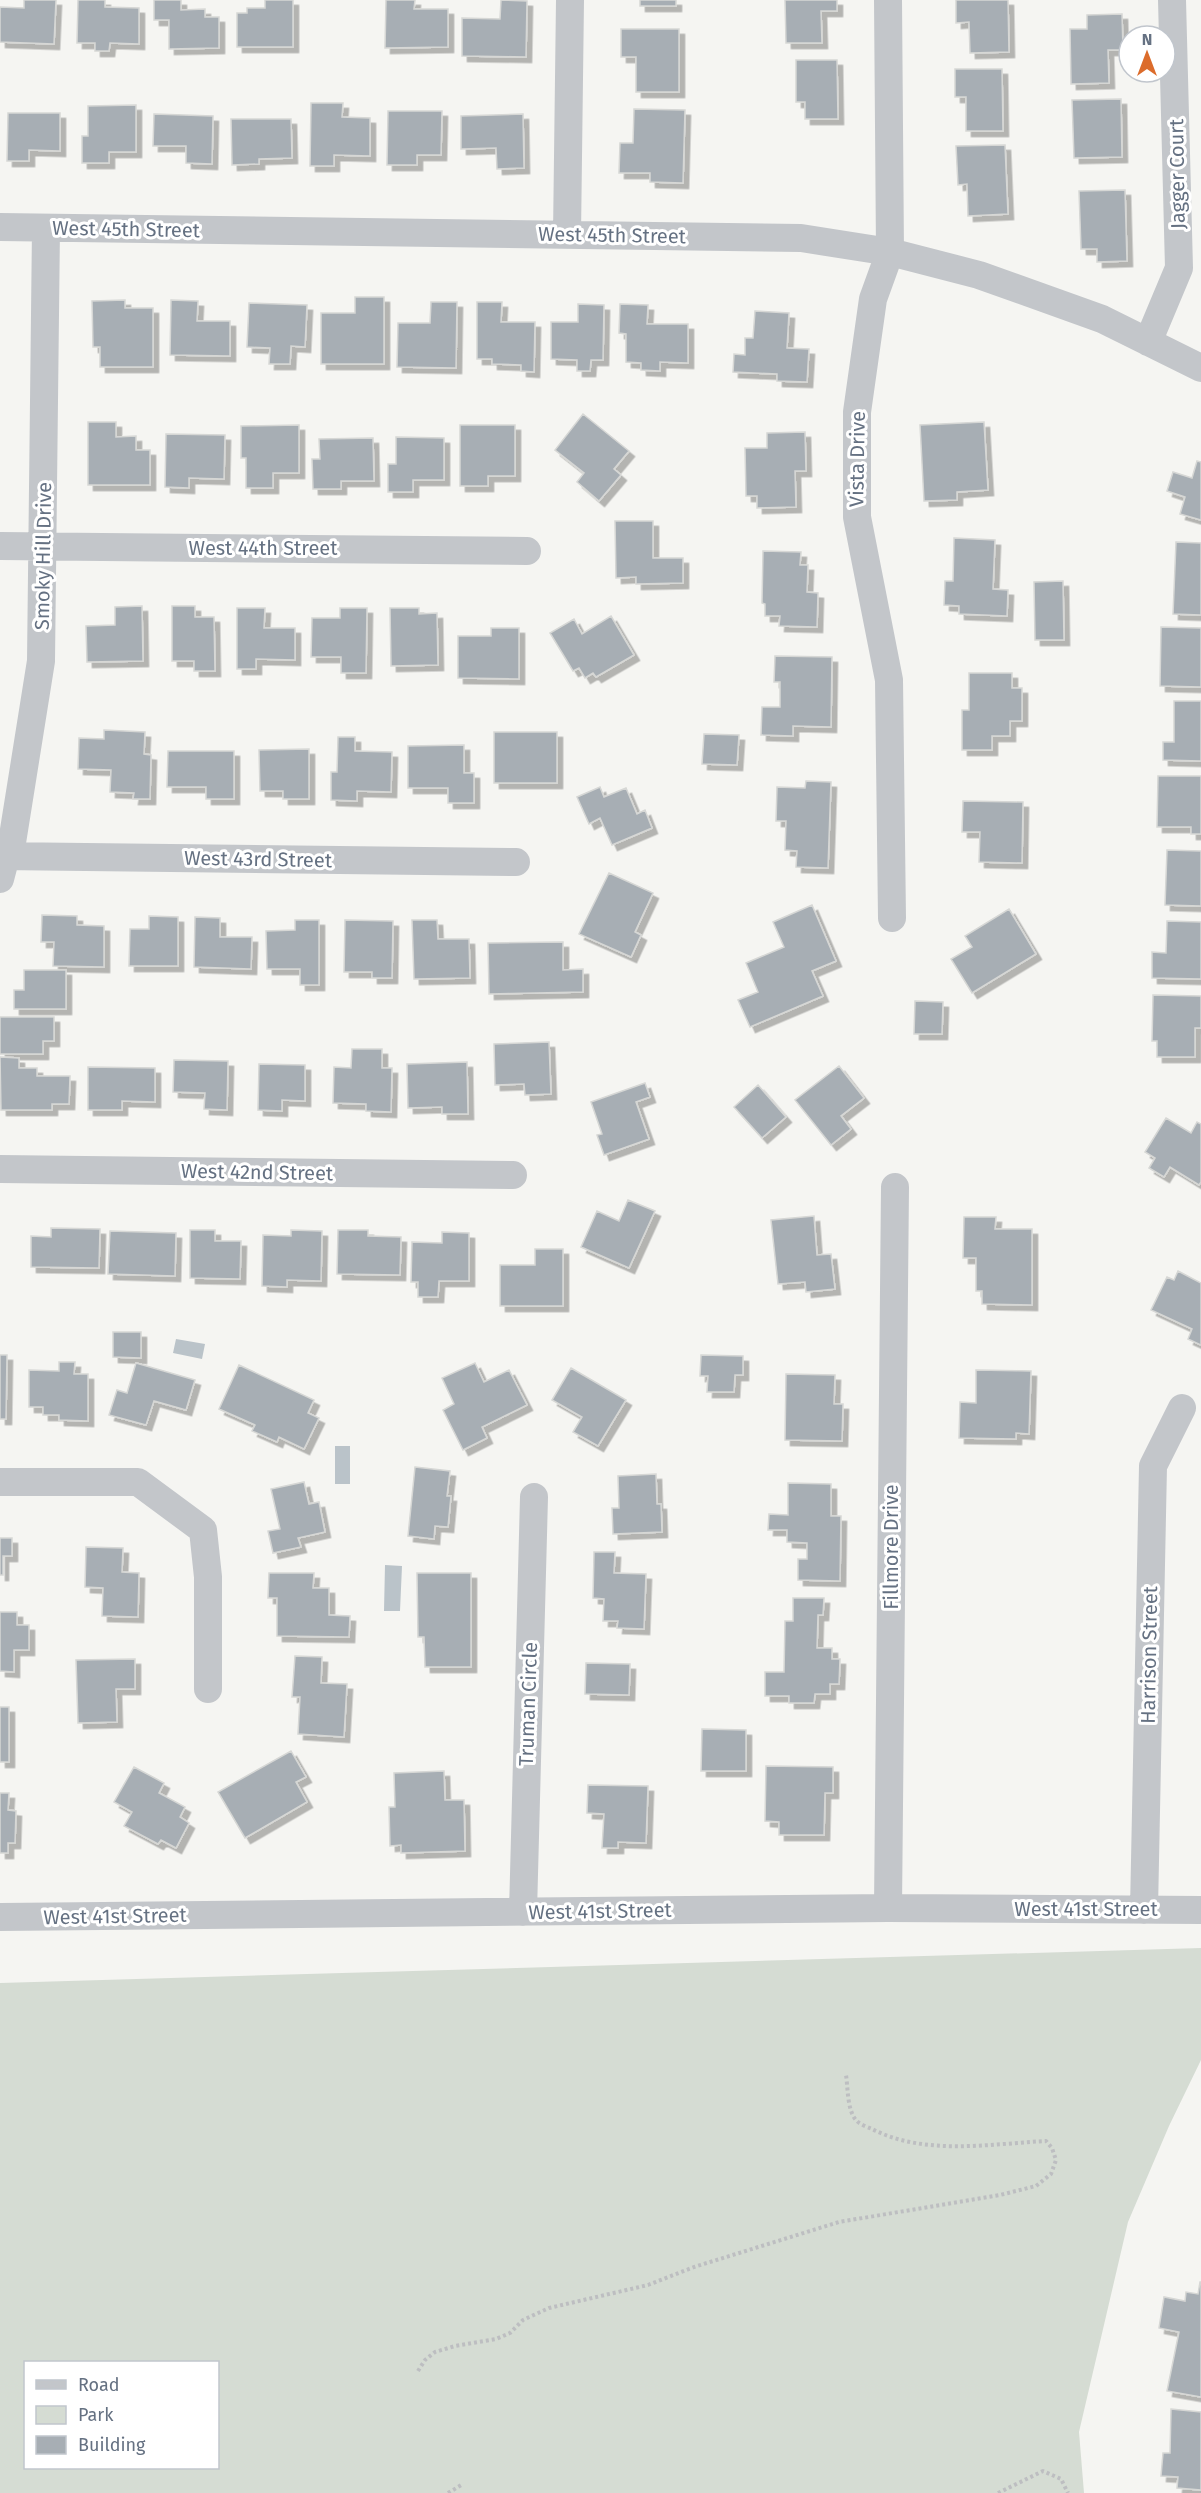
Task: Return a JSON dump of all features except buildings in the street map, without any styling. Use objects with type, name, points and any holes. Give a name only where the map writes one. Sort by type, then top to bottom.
[{"type":"street","points":[[567,235],[570,0]]},
{"type":"street","name":"Vista Drive","points":[[888,0],[890,252],[873,299],[856,412],[856,517],[889,680],[892,918]]},
{"type":"street","name":"Jagger Court","points":[[1148,342],[1179,268],[1172,0]]},
{"type":"street","name":"West 45th Street","points":[[0,227],[801,238],[890,252],[979,274],[1102,319],[1201,369]]},
{"type":"street","name":"Smoky Hill Drive","points":[[2,863],[10,855],[41,661],[46,228]]},
{"type":"street","name":"West 44th Street","points":[[0,546],[527,551]]},
{"type":"street","name":"West 43rd Street","points":[[2,863],[516,862]]},
{"type":"street","name":"West 42nd Street","points":[[0,1169],[513,1175]]},
{"type":"street","name":"Fillmore Drive","points":[[888,1908],[895,1187]]},
{"type":"street","name":"Harrison Street","points":[[1144,1910],[1153,1466],[1182,1408]]},
{"type":"street","points":[[0,1482],[138,1482],[203,1530],[208,1577],[208,1689]]},
{"type":"street","name":"Truman Circle","points":[[523,1912],[534,1497]]},
{"type":"street","name":"West 41st Street","points":[[0,1917],[888,1908],[1201,1910]]},
{"type":"path","points":[[418,2371],[425,2360],[435,2352],[496,2339],[510,2333],[523,2320],[549,2308],[648,2284],[694,2267],[839,2222],[1000,2195],[1036,2186],[1051,2174],[1056,2160],[1052,2148],[1046,2141],[944,2147],[910,2142],[882,2134],[855,2120],[846,2074]]},
{"type":"path","points":[[998,2493],[1043,2471],[1060,2479],[1068,2493]]},
{"type":"path","points":[[448,2493],[464,2484]]},
{"type":"green space","points":[[1201,1948],[1201,2060],[1169,2126],[1128,2222],[1079,2432],[1084,2493],[0,2493],[0,1983]]},
{"type":"shaded area","points":[[176,1339],[205,1344],[202,1359],[173,1353]]},
{"type":"shaded area","points":[[335,1446],[350,1446],[350,1484],[335,1484]]},
{"type":"shaded area","points":[[385,1565],[402,1566],[400,1611],[384,1611]]}]
